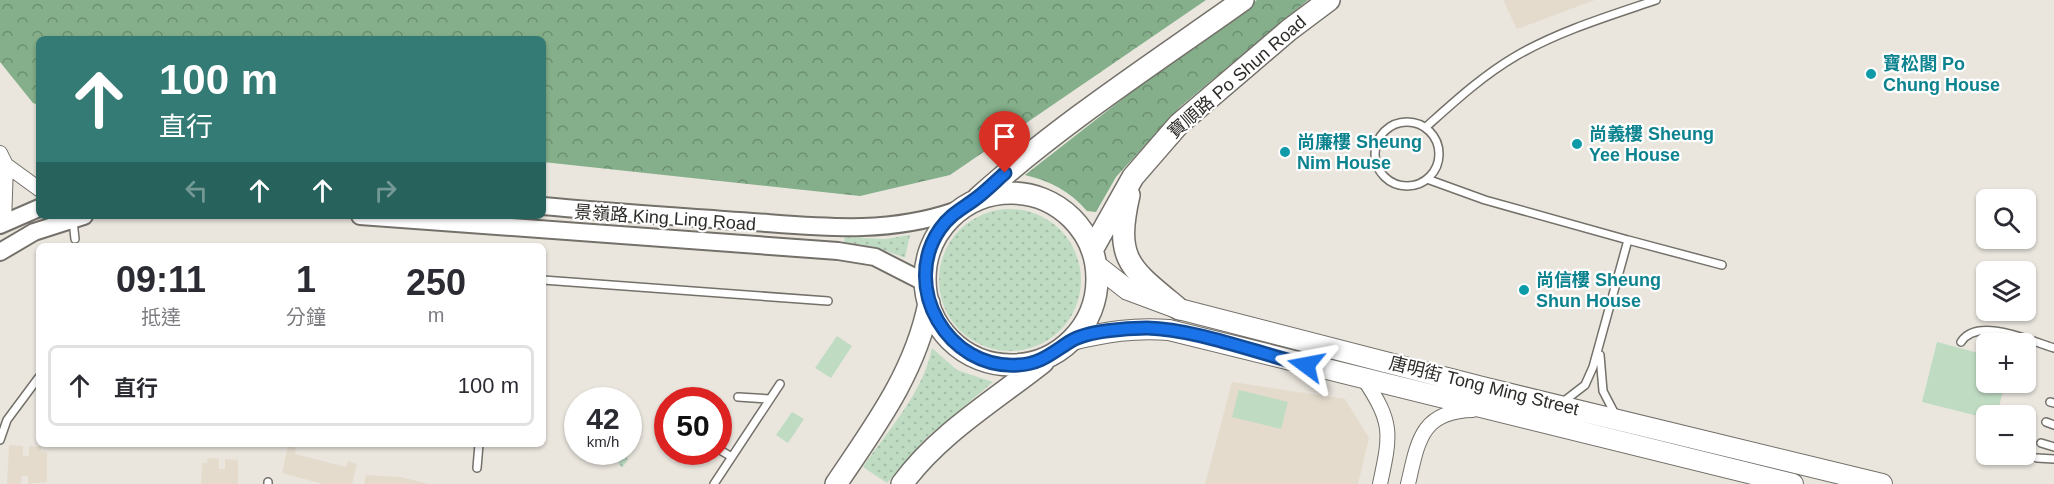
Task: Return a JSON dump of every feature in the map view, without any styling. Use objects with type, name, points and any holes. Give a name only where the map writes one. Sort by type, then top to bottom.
[{"type":"main road","points":[[1048,358],[1033,363],[1010,365],[987,362],[972,356],[948,337],[929,303],[924,282],[932,243],[955,211],[977,198],[1005,173],[1109,94],[1243,0]]},
{"type":"main road","name":"寶順路 Po Shun Road","points":[[1094,257],[1132,177],[1179,124],[1289,30],[1329,0]]},
{"type":"main road","points":[[1132,177],[1122,233],[1125,252],[1136,271],[1179,309]]},
{"type":"main road","points":[[902,484],[923,457],[940,442],[1072,340],[1085,325],[1093,306],[1097,287],[1094,257],[1078,227],[1068,216],[1043,200],[1015,193],[977,198]]},
{"type":"main road","name":"唐明街 Tong Ming Street","points":[[1094,257],[1128,290],[1179,309],[1882,484]]},
{"type":"main road","points":[[836,484],[897,393],[917,346],[929,303]]},
{"type":"main road","name":"唐明街 Tong Ming Street","points":[[1072,340],[1133,328],[1169,330],[1793,484]]},
{"type":"street","points":[[3,159],[36,186]]},
{"type":"street","points":[[3,159],[2,224],[36,209]]},
{"type":"street","name":"景嶺路 King Ling Road","points":[[546,206],[838,228],[893,226],[928,220],[955,211]]},
{"type":"street","points":[[0,252],[34,232],[72,219]]},
{"type":"street","name":"景嶺路 King Ling Road","points":[[401,219],[838,251],[875,257],[924,282]]},
{"type":"street","points":[[1364,379],[1379,401],[1388,427],[1388,447],[1380,484]]},
{"type":"street","points":[[1408,484],[1420,438],[1428,425],[1439,415],[1456,410],[1490,410]]},
{"type":"lane","points":[[1426,128],[1467,89],[1516,56],[1593,22],[1656,0]]},
{"type":"lane","points":[[1410,122],[1426,128],[1438,143],[1438,163],[1427,179],[1409,186],[1390,180],[1383,174],[1375,156],[1379,138],[1392,125],[1410,122]]},
{"type":"lane","points":[[1427,179],[1485,200],[1722,265]]},
{"type":"lane","points":[[75,239],[78,219]]},
{"type":"lane","points":[[1560,405],[1585,385],[1600,350],[1628,240]]},
{"type":"lane","points":[[546,280],[828,301]]},
{"type":"lane","points":[[1961,342],[1971,332],[1990,330],[2054,348]]},
{"type":"lane","points":[[1600,350],[1603,391],[1619,420]]},
{"type":"lane","points":[[0,440],[12,412],[36,381]]},
{"type":"lane","points":[[732,457],[780,384]]},
{"type":"lane","points":[[738,397],[770,399]]},
{"type":"lane","points":[[2041,444],[2054,447]]},
{"type":"lane","points":[[477,468],[479,447]]},
{"type":"lane","points":[[2037,458],[2054,459]]},
{"type":"lane","points":[[714,484],[727,465]]},
{"type":"shaded area","points":[[1503,0],[1595,0],[1517,29]]},
{"type":"shaded area","points":[[1232,382],[1345,399],[1369,438],[1358,484],[1205,484]]},
{"type":"shaded area","points":[[9,445],[23,446],[23,456],[29,456],[29,446],[41,447],[41,452],[47,452],[47,482],[28,484],[28,476],[22,476],[21,484],[7,484]]},
{"type":"shaded area","points":[[288,447],[296,448],[295,454],[346,467],[348,461],[357,464],[352,484],[323,484],[282,473]]},
{"type":"shaded area","points":[[208,458],[219,459],[219,469],[225,469],[225,459],[238,460],[238,484],[201,484],[202,463],[207,463]]},
{"type":"shaded area","points":[[366,475],[401,477],[429,484],[364,484]]},
{"type":"green space","points":[[0,0],[1206,0],[950,175],[860,196],[546,162],[546,36],[36,36],[36,104],[0,62]]},
{"type":"green space","points":[[1257,0],[1308,0],[1181,106],[1116,177],[1096,212],[1087,211],[1059,188],[1025,175],[1148,79]]},
{"type":"green space","points":[[1010,209],[1037,214],[1060,230],[1076,253],[1081,280],[1076,307],[1060,330],[1037,346],[1010,351],[983,346],[960,330],[944,307],[939,280],[944,253],[960,230],[983,214]]},
{"type":"green space","points":[[910,235],[905,258],[881,249],[844,242],[845,237],[885,239]]},
{"type":"green space","points":[[837,336],[852,346],[831,378],[815,368]]},
{"type":"green space","points":[[1937,342],[1976,352],[1976,393],[2002,393],[2000,405],[1976,405],[1976,416],[1922,402]]},
{"type":"green space","points":[[932,348],[957,370],[993,382],[926,438],[887,483],[863,467],[913,396]]},
{"type":"green space","points":[[1239,390],[1288,402],[1281,429],[1232,417]]},
{"type":"green space","points":[[792,412],[804,419],[788,443],[776,435]]},
{"type":"place","name":"寶松閣 Po Chung House","points":[[1871,74]]},
{"type":"place","name":"尚義樓 Sheung Yee House","points":[[1577,144]]},
{"type":"place","name":"尚廉樓 Sheung Nim House","points":[[1285,152]]},
{"type":"place","name":"尚信樓 Sheung Shun House","points":[[1524,290]]},
{"type":"route","points":[[1005,173],[977,198],[955,211],[940,229],[932,243],[924,272],[929,303],[939,324],[948,337],[972,356],[1002,365],[1033,363],[1048,358],[1072,340],[1100,333],[1148,328],[1195,336],[1306,365]]}]
